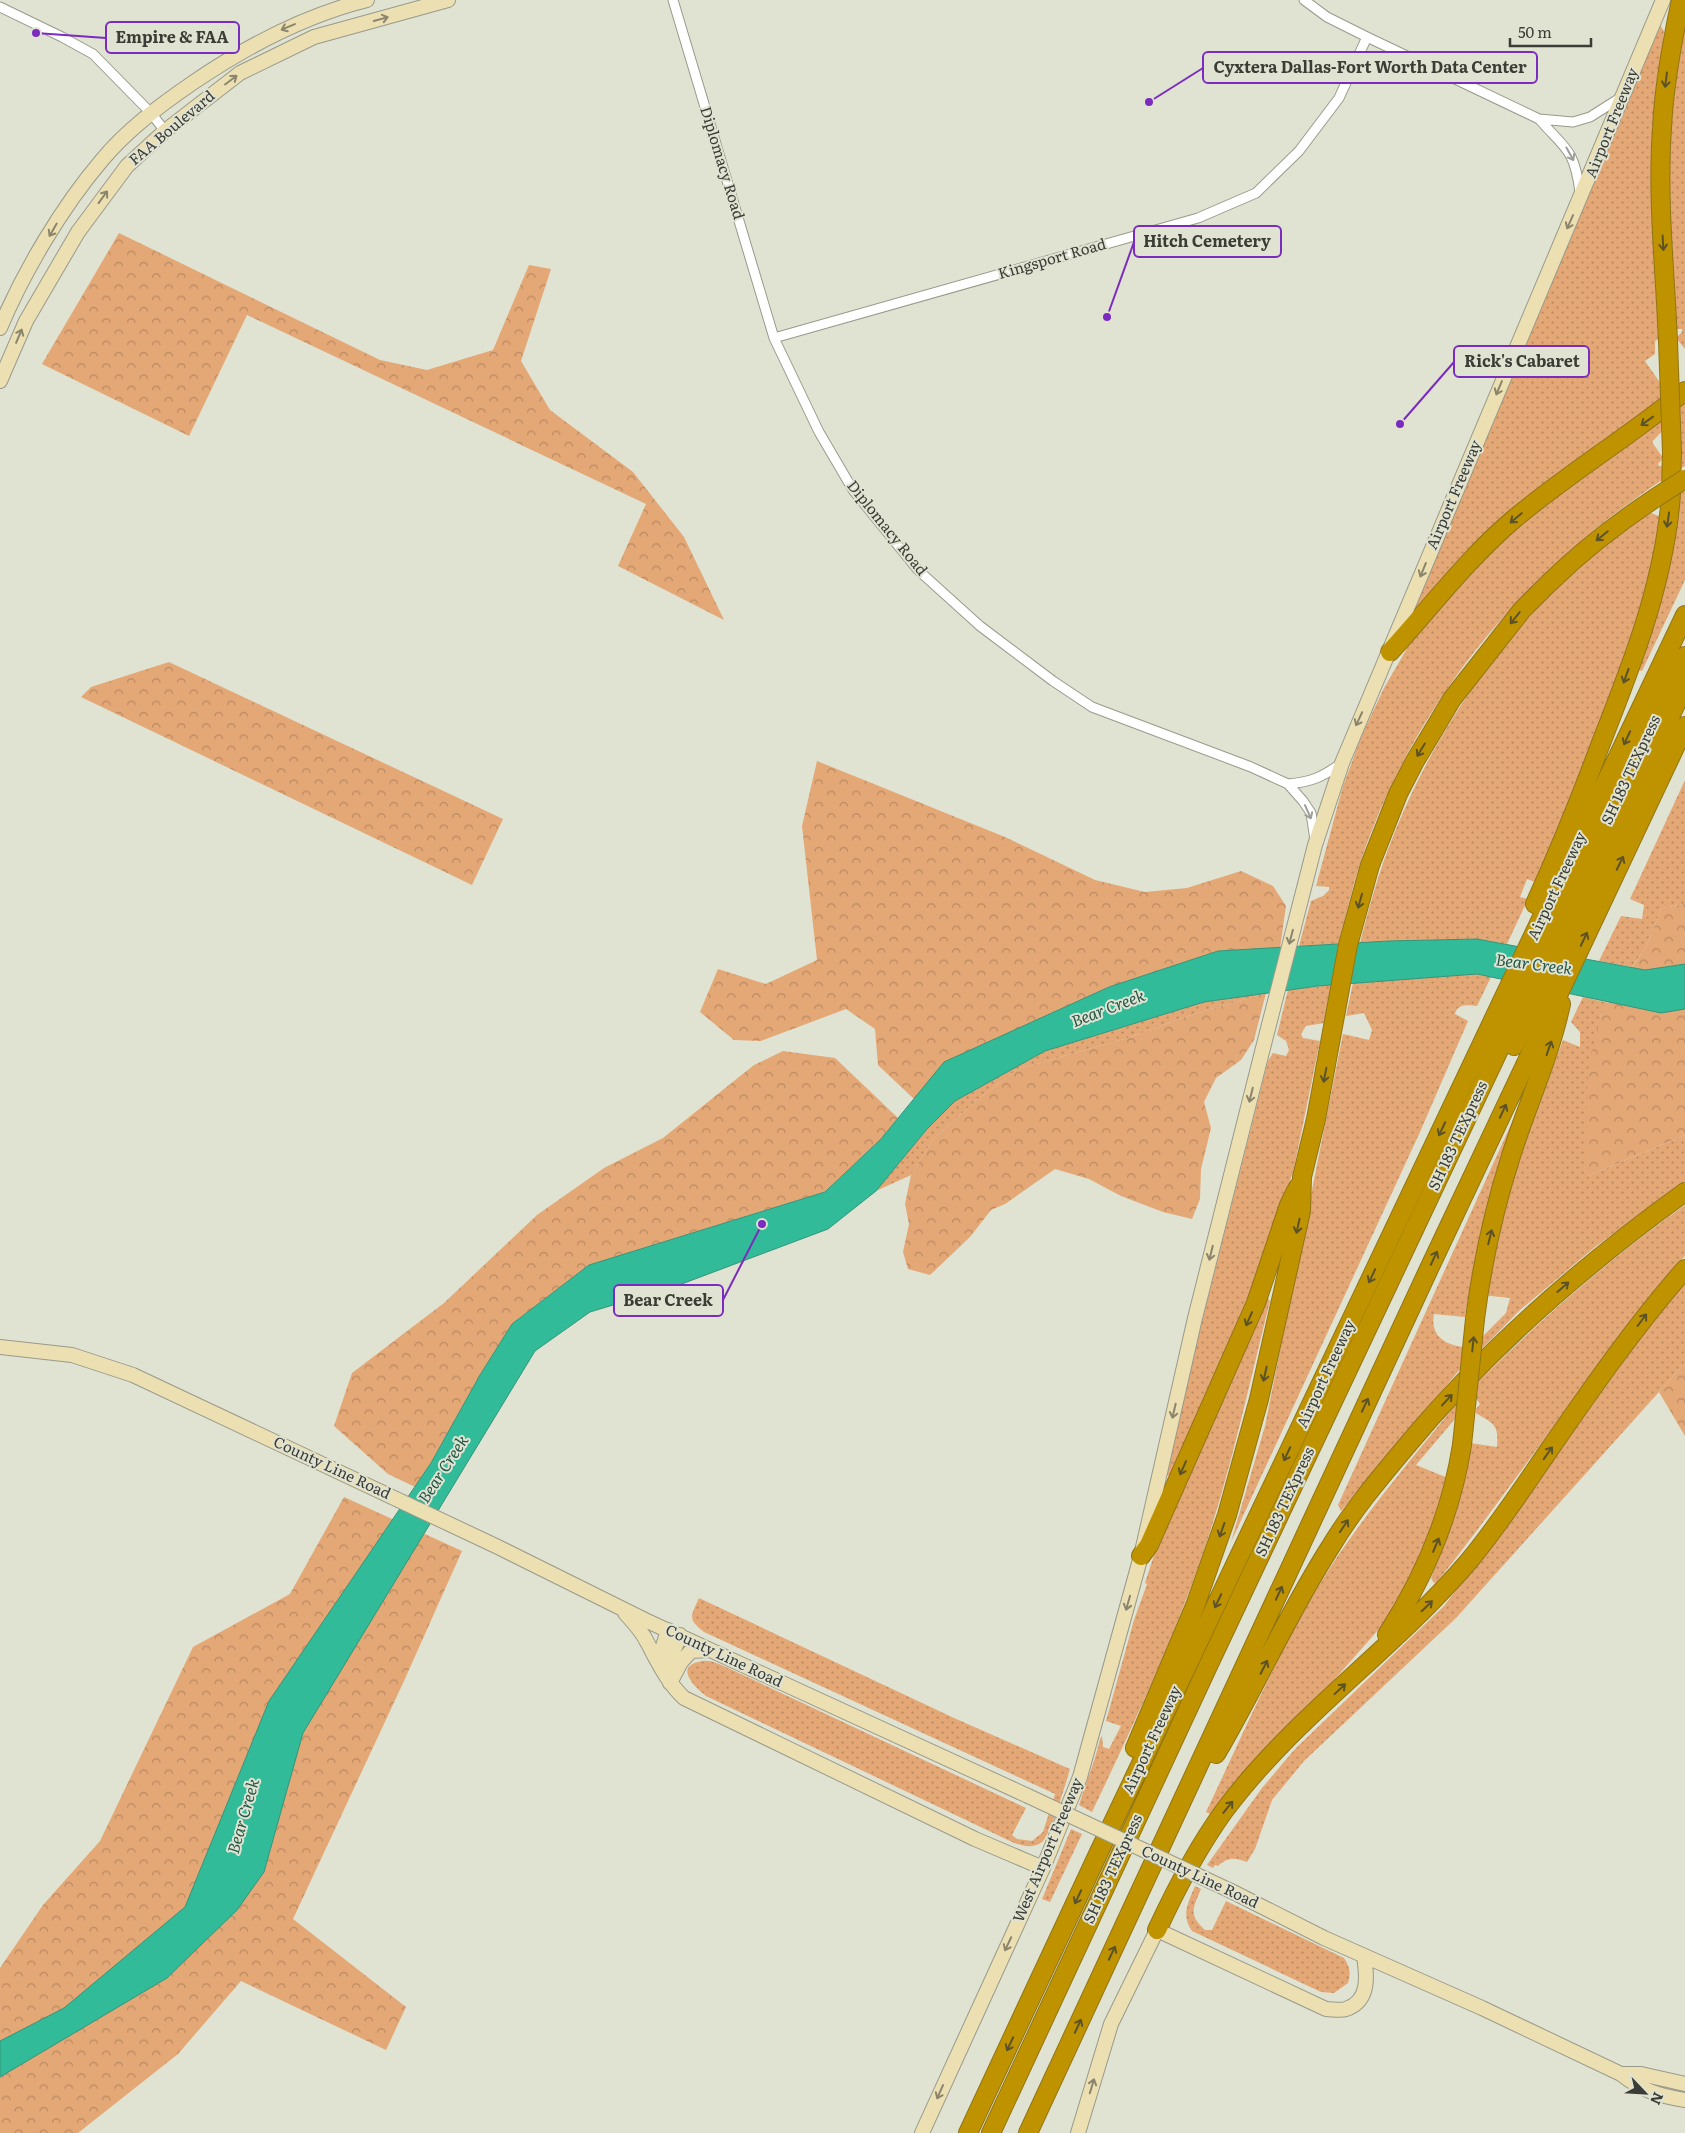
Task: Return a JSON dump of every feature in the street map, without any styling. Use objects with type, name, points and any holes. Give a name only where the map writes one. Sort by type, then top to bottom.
[{"type":"highway","points":[[1547,893],[1570,823],[1620,694],[1649,608],[1661,565],[1667,530],[1672,453],[1660,178],[1666,78],[1681,0]]},
{"type":"highway","points":[[1390,652],[1458,574],[1514,519],[1546,493],[1653,417],[1685,391]]},
{"type":"highway","points":[[1141,1556],[1149,1545],[1256,1304],[1289,1205],[1302,1177],[1316,1119],[1348,945],[1370,865],[1398,794],[1415,761],[1452,699],[1522,610],[1575,558],[1646,503],[1685,479]]},
{"type":"highway","name":"Airport Freeway","points":[[968,2133],[1462,1085],[1490,1016],[1547,893],[1685,615]]},
{"type":"highway","name":"SH 183 TEXpress","points":[[1577,899],[1685,656]]},
{"type":"highway","name":"SH 183 TEXpress","points":[[991,2133],[1208,1666],[1577,899],[1685,685]]},
{"type":"highway","points":[[1366,1664],[1405,1607],[1428,1563],[1450,1506],[1462,1445],[1480,1282],[1499,1199],[1550,1027],[1568,974],[1685,726]]},
{"type":"highway","name":"SH 183 TEXpress","points":[[1002,2133],[1519,1021]]},
{"type":"highway","points":[[1028,2133],[1550,1027]]},
{"type":"highway","points":[[1099,1852],[1134,1751],[1195,1606],[1227,1515],[1259,1399],[1276,1326],[1301,1211],[1302,1177]]},
{"type":"highway","points":[[1163,1844],[1242,1710],[1311,1578],[1354,1512],[1381,1476],[1465,1380],[1531,1315],[1605,1252],[1685,1192]]},
{"type":"highway","points":[[1157,1930],[1169,1903],[1225,1811],[1281,1746],[1436,1597],[1471,1558],[1520,1493],[1618,1352],[1645,1316],[1685,1269]]},
{"type":"main road","name":"FAA Boulevard","points":[[0,328],[10,305],[55,225],[102,160],[131,130],[151,113],[225,62],[271,36],[307,20],[367,0]]},
{"type":"main road","name":"FAA Boulevard","points":[[0,381],[26,321],[78,232],[127,166],[165,131],[240,74],[314,37],[448,0]]},
{"type":"main road","name":"Airport Freeway","points":[[1141,1556],[1197,1309],[1263,1048],[1315,845],[1342,763],[1354,731],[1390,652],[1525,324],[1581,198],[1663,0]]},
{"type":"main road","points":[[307,20],[314,37]]},
{"type":"main road","points":[[36,258],[58,266]]},
{"type":"main road","name":"County Line Road","points":[[0,1347],[72,1355],[133,1375],[498,1547],[710,1650],[1231,1891],[1324,1938],[1621,2074]]},
{"type":"main road","name":"West Airport Freeway","points":[[922,2133],[1043,1868],[1080,1777],[1141,1556]]},
{"type":"main road","points":[[620,1607],[647,1641],[653,1656],[670,1684],[684,1698],[974,1840],[1043,1868]]},
{"type":"main road","points":[[670,1684],[659,1659],[674,1633]]},
{"type":"main road","points":[[670,1684],[681,1662],[691,1651],[710,1650]]},
{"type":"main road","points":[[1078,2133],[1111,2024],[1157,1930],[1326,2009],[1345,2010],[1358,2001],[1365,1989],[1368,1977],[1364,1956]]},
{"type":"main road","points":[[1621,2074],[1641,2074],[1685,2084]]},
{"type":"main road","points":[[1621,2074],[1637,2086],[1669,2097],[1685,2100]]},
{"type":"street","name":"Diplomacy Road","points":[[673,0],[774,338],[819,432],[853,490],[918,570],[980,626],[1053,681],[1092,707],[1288,784],[1311,813],[1315,845]]},
{"type":"street","points":[[1304,0],[1327,17],[1367,38],[1539,119],[1563,142],[1573,157],[1581,198]]},
{"type":"street","points":[[0,7],[93,54],[151,113],[165,131]]},
{"type":"street","name":"Kingsport Road","points":[[774,338],[1198,218],[1256,193],[1299,151],[1339,98],[1367,38]]},
{"type":"street","points":[[1539,119],[1573,122],[1597,114],[1623,96]]},
{"type":"street","points":[[1288,784],[1309,782],[1342,763]]},
{"type":"green space","points":[[1685,4],[1685,349],[1676,338],[1682,332],[1682,329],[1674,329],[1673,258],[1671,258],[1667,179],[1674,67]]},
{"type":"green space","points":[[1660,25],[1664,31],[1653,121],[1651,180],[1660,338],[1655,341],[1655,354],[1645,361],[1663,387],[1664,398],[1482,537],[1439,583],[1416,612],[1413,610]]},
{"type":"green space","points":[[119,233],[380,360],[427,370],[493,350],[529,265],[551,269],[521,361],[550,410],[633,472],[684,537],[724,620],[618,566],[646,504],[247,315],[189,436],[42,364]]},
{"type":"green space","points":[[1685,398],[1685,466],[1680,469],[1678,404]]},
{"type":"green space","points":[[1664,413],[1665,428],[1652,442],[1663,458],[1658,464],[1662,466],[1662,480],[1611,516],[1564,556],[1520,599],[1480,645],[1444,694],[1412,746],[1384,802],[1361,860],[1338,944],[1299,946],[1311,901],[1323,896],[1329,890],[1329,887],[1316,886],[1343,786],[1362,735],[1384,688],[1427,618],[1495,542]]},
{"type":"green space","points":[[1685,491],[1685,580],[1642,671],[1638,670],[1665,584],[1679,494]]},
{"type":"green space","points":[[1651,513],[1661,517],[1653,570],[1628,654],[1544,867],[1535,882],[1527,879],[1520,897],[1528,899],[1507,944],[1477,939],[1360,943],[1383,863],[1408,802],[1432,753],[1460,706],[1527,619],[1565,580],[1607,545]]},
{"type":"green space","points":[[169,662],[503,819],[472,885],[81,697],[91,687]]},
{"type":"green space","points":[[817,761],[1005,837],[1095,880],[1145,892],[1187,888],[1241,871],[1273,886],[1286,906],[1280,948],[1218,951],[1109,987],[949,1060],[914,1099],[878,1065],[875,1029],[846,1009],[761,1041],[734,1040],[700,1012],[718,969],[766,984],[817,960],[802,826]]},
{"type":"green space","points":[[1685,780],[1685,904],[1662,908],[1647,945],[1632,967],[1599,961],[1621,916],[1642,919],[1644,905],[1630,899]]},
{"type":"green space","points":[[1685,904],[1685,1135],[1585,1177],[1588,1069],[1601,1014],[1647,945],[1662,908]]},
{"type":"green space","points":[[1477,974],[1491,977],[1477,1006],[1461,1006],[1456,1010],[1455,1014],[1468,1021],[1420,1132],[1231,1542],[1265,1426],[1343,1034],[1369,1040],[1372,1030],[1364,1013],[1346,1016],[1353,983]]},
{"type":"green space","points":[[1331,985],[1324,1023],[1306,1026],[1301,1034],[1303,1038],[1320,1041],[1294,1168],[1270,1246],[1246,1308],[1171,1475],[1165,1476],[1165,1468],[1268,1061],[1273,1053],[1286,1056],[1289,1050],[1286,1041],[1277,1035],[1288,990]]},
{"type":"green space","points":[[1266,993],[1188,1016],[1131,1037],[1018,1069],[976,1101],[933,1139],[911,1175],[876,1191],[927,1129],[955,1101],[1045,1051],[1204,1002]]},
{"type":"green space","points":[[1266,993],[1254,1040],[1241,1060],[1216,1078],[1204,1102],[1211,1128],[1201,1169],[1200,1199],[1192,1219],[1163,1212],[1121,1196],[1089,1179],[1055,1169],[1005,1204],[991,1210],[970,1237],[930,1275],[908,1269],[903,1252],[909,1224],[905,1204],[911,1175],[933,1139],[976,1101],[1018,1069],[1131,1037],[1188,1016]]},
{"type":"green space","points":[[1583,997],[1609,1003],[1601,1014],[1585,1177],[1685,1135],[1685,1181],[1595,1247],[1520,1310],[1477,1354],[1477,1342],[1506,1313],[1510,1298],[1482,1295],[1515,1169],[1563,1040],[1580,1047],[1580,1032],[1571,1022]]},
{"type":"green space","points":[[783,1051],[835,1058],[898,1118],[881,1139],[825,1192],[589,1265],[512,1324],[415,1487],[388,1474],[334,1426],[352,1373],[444,1303],[537,1215],[604,1168],[663,1138],[754,1065]]},
{"type":"green space","points":[[1518,1109],[1487,1212],[1465,1317],[1434,1314],[1434,1328],[1440,1338],[1450,1344],[1463,1347],[1462,1367],[1341,1511],[1338,1505]]},
{"type":"green space","points":[[1685,1205],[1685,1256],[1631,1320],[1492,1510],[1437,1582],[1434,1583],[1431,1578],[1455,1514],[1470,1443],[1497,1447],[1497,1433],[1494,1425],[1476,1413],[1476,1409],[1480,1404],[1474,1395],[1474,1386],[1524,1337],[1576,1291],[1629,1247]]},
{"type":"green space","points":[[1685,1282],[1685,1363],[1456,1618],[1304,1761],[1272,1800],[1255,1849],[1247,1862],[1231,1859],[1218,1866],[1215,1865],[1213,1868],[1207,1865],[1262,1788],[1295,1749],[1444,1606],[1518,1509],[1651,1323]]},
{"type":"green space","points":[[1268,1298],[1270,1301],[1238,1434],[1210,1533],[1162,1658],[1092,1812],[1079,1805],[1100,1739],[1102,1736],[1103,1747],[1109,1749],[1121,1726],[1106,1721],[1156,1549],[1239,1358]]},
{"type":"green space","points":[[1685,1363],[1685,1436],[1659,1392]]},
{"type":"green space","points":[[1458,1402],[1460,1413],[1416,1465],[1448,1478],[1432,1531],[1387,1620],[1214,1816],[1206,1812],[1267,1682],[1318,1587],[1366,1517]]},
{"type":"green space","points":[[344,1497],[462,1551],[404,1681],[293,1919],[406,2007],[386,2050],[241,1981],[178,2054],[78,2133],[0,2133],[0,1968],[43,1905],[100,1841],[193,1647],[290,1594]]},
{"type":"green space","points":[[699,1598],[954,1718],[1070,1769],[1058,1808],[1046,1837],[1042,1842],[1031,1846],[1023,1846],[1012,1842],[706,1696],[691,1682],[687,1671],[694,1663],[703,1661],[726,1667],[1026,1808],[1012,1835],[1017,1839],[1032,1841],[1043,1832],[1055,1794],[704,1632],[695,1624],[692,1617]]},
{"type":"green space","points":[[1071,1829],[1082,1834],[1050,1902],[1042,1899]]},
{"type":"green space","points":[[1195,1886],[1201,1889],[1194,1906],[1194,1915],[1205,1930],[1212,1930],[1226,1901],[1344,1958],[1349,1970],[1348,1983],[1334,1993],[1321,1992],[1192,1931],[1186,1914]]},
{"type":"water","points":[[1477,939],[1645,970],[1685,964],[1685,1009],[1661,1013],[1477,974],[1318,986],[1204,1002],[1045,1051],[955,1101],[927,1129],[876,1191],[828,1229],[679,1285],[590,1312],[535,1351],[303,1733],[264,1872],[237,1910],[167,1978],[0,2077],[0,2041],[64,2008],[185,1907],[269,1701],[431,1463],[480,1375],[512,1324],[589,1265],[825,1192],[881,1139],[944,1062],[1109,987],[1218,951],[1389,941]]},
{"type":"place","name":"Empire & FAA","points":[[36,33]]},
{"type":"place","name":"Cyxtera Dallas-Fort Worth Data Center","points":[[1149,102]]},
{"type":"place","name":"Hitch Cemetery","points":[[1107,317]]},
{"type":"place","name":"Rick's Cabaret","points":[[1400,424]]},
{"type":"place","name":"Bear Creek","points":[[762,1224]]}]
